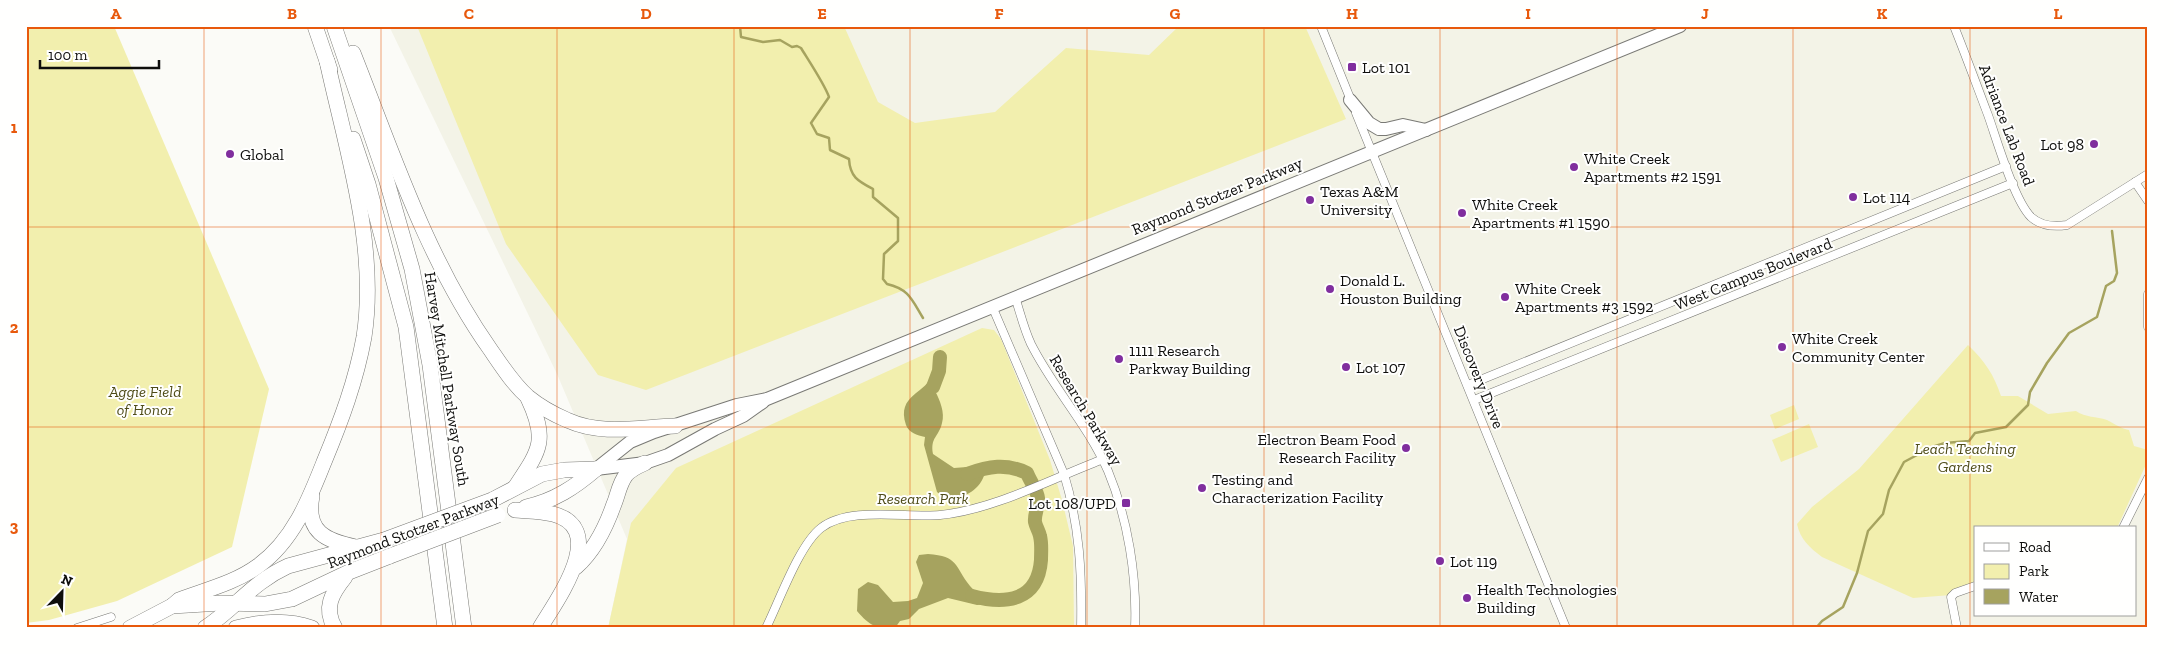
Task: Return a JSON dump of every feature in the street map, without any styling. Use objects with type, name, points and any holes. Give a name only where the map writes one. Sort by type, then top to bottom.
[{"type":"highway","name":"Harvey Mitchell Parkway South","points":[[315,26],[368,184],[406,327],[445,628]]},
{"type":"highway","name":"Harvey Mitchell Parkway South","points":[[334,26],[402,227],[414,278],[430,365],[464,628]]},
{"type":"highway","points":[[343,26],[416,211],[443,273],[460,305],[501,366],[527,396],[547,410],[568,421],[599,429],[624,430],[676,426]]},
{"type":"highway","points":[[172,606],[179,600],[246,574],[271,556],[293,529],[314,487],[340,424],[357,369],[364,336],[368,281],[364,233],[327,61]]},
{"type":"highway","points":[[516,487],[534,460],[539,445],[539,428],[527,396]]},
{"type":"highway","points":[[540,628],[575,568],[600,534],[610,516],[621,483],[626,475],[634,468],[646,463]]},
{"type":"highway","name":"Raymond Stotzer Parkway","points":[[205,628],[254,586],[273,573],[288,566],[384,540],[492,500],[542,474],[580,468],[596,469]]},
{"type":"highway","name":"Raymond Stotzer Parkway","points":[[130,628],[172,606],[265,604],[292,600],[349,572],[390,556],[498,515],[547,502],[563,494],[596,469]]},
{"type":"highway","points":[[314,487],[310,511],[311,518],[318,531],[332,541],[360,548]]},
{"type":"highway","points":[[515,510],[554,514],[572,526],[576,532],[579,551],[575,568]]},
{"type":"highway","points":[[335,628],[331,621],[329,603],[335,588],[349,572]]},
{"type":"highway","points":[[236,628],[277,621],[312,628]]},
{"type":"main road","name":"Raymond Stotzer Parkway","points":[[596,469],[630,442],[654,432],[736,405],[767,399],[1680,26]]},
{"type":"main road","points":[[1350,100],[1369,123],[1379,129],[1403,125],[1426,130]]},
{"type":"main road","name":"Raymond Stotzer Parkway","points":[[596,469],[646,463],[668,455],[743,416],[767,399]]},
{"type":"street","name":"Discovery Drive","points":[[1321,26],[1566,628]]},
{"type":"street","name":"Adriance Lab Road","points":[[1954,26],[2013,183],[2026,210],[2036,220],[2045,225],[2067,225],[2135,182]]},
{"type":"street","name":"West Campus Boulevard","points":[[1468,385],[2006,166]]},
{"type":"street","points":[[2148,174],[2135,182],[2148,201]]},
{"type":"street","name":"West Campus Boulevard","points":[[1474,400],[2013,183]]},
{"type":"street","points":[[2148,294],[2148,327]]},
{"type":"street","name":"Research Parkway","points":[[1015,297],[1030,343],[1084,426],[1107,470],[1128,541],[1134,576],[1135,628]]},
{"type":"street","points":[[992,306],[1064,474],[1076,524],[1082,571],[1081,628]]},
{"type":"street","points":[[1545,354],[1551,369]]},
{"type":"street","points":[[766,628],[809,540],[821,528],[834,521],[868,515],[940,515],[982,506],[1101,460]]},
{"type":"street","points":[[2124,526],[2148,478]]},
{"type":"street","points":[[1957,628],[1951,597],[1955,593],[1974,586]]},
{"type":"street","points":[[77,628],[111,617]]},
{"type":"shaded area","name":"Texas A&M University","points":[[389,26],[2148,26],[2148,628],[608,628],[627,539],[557,374]]},
{"type":"green space","name":"Aggie Field of Honor","points":[[26,26],[114,26],[269,389],[232,547],[117,601],[49,620],[26,623]]},
{"type":"green space","points":[[417,26],[844,26],[878,102],[915,123],[995,112],[1066,48],[1149,55],[1179,26],[1305,26],[1346,119],[646,390],[598,375],[506,244]]},
{"type":"green space","name":"Research Park","points":[[982,328],[994,330],[1001,339],[1050,460],[1073,546],[1074,628],[608,628],[631,523],[676,468]]},
{"type":"green space","name":"Leach Teaching Gardens","points":[[1968,345],[1988,369],[2001,396],[2018,396],[2048,414],[2076,411],[2084,415],[2107,420],[2129,430],[2134,446],[2148,450],[2148,460],[2118,526],[1974,526],[1974,582],[1959,587],[1951,595],[1913,598],[1822,557],[1806,543],[1800,534],[1797,524],[1812,507],[1859,469]]},
{"type":"green space","points":[[1794,405],[1799,419],[1775,429],[1770,415]]},
{"type":"green space","points":[[1809,424],[1818,447],[1781,462],[1772,440]]},
{"type":"water","points":[[939,371],[940,376],[935,391],[942,407],[943,419],[941,428],[934,440],[933,454],[954,468],[980,466],[985,471],[979,485],[966,495],[959,497],[951,498],[937,492],[924,445],[925,437],[909,430],[904,415],[908,401],[925,386],[934,372]]},
{"type":"water","points":[[928,554],[945,557],[955,563],[972,588],[990,600],[987,604],[977,605],[948,598],[919,609],[909,619],[900,621],[895,628],[873,625],[857,611],[858,589],[868,582],[878,585],[893,602],[917,598],[923,583],[916,562],[919,555]]},
{"type":"waterway","points":[[740,26],[741,37],[763,42],[780,40],[792,47],[797,46],[801,48],[808,59],[829,97],[811,123],[817,134],[829,138],[830,150],[849,159],[853,174],[859,181],[873,189],[873,197],[898,218],[898,241],[884,254],[883,279],[887,284],[905,292],[923,318]]},
{"type":"waterway","points":[[1816,628],[1822,621],[1843,607],[1857,573],[1868,531],[1883,514],[1889,490],[1904,462],[1932,447],[1945,443],[1969,441],[1975,433],[2006,427],[2028,405],[2030,392],[2047,363],[2069,333],[2097,317],[2106,286],[2114,281],[2117,273],[2112,231]]},
{"type":"waterway","points":[[933,387],[939,371],[940,357]]},
{"type":"waterway","points":[[967,474],[997,467],[1012,468],[1027,473],[1038,498],[1035,522],[1040,534],[1041,545],[1039,574],[1027,592],[1018,597],[997,600],[972,596]]},
{"type":"place","name":"Lot 101","points":[[1352,67]]},
{"type":"place","name":"Lot 98","points":[[2094,144]]},
{"type":"place","name":"Global","points":[[230,154]]},
{"type":"place","name":"White Creek Apartments #2 1591","points":[[1574,167]]},
{"type":"place","name":"Lot 114","points":[[1853,197]]},
{"type":"place","name":"Texas A&M University","points":[[1310,200]]},
{"type":"place","name":"White Creek Apartments #1 1590","points":[[1462,213]]},
{"type":"place","name":"Donald L. Houston Building","points":[[1330,289]]},
{"type":"place","name":"White Creek Apartments #3 1592","points":[[1505,297]]},
{"type":"place","name":"White Creek Community Center","points":[[1782,347]]},
{"type":"place","name":"1111 Research Parkway Building","points":[[1119,359]]},
{"type":"place","name":"Lot 107","points":[[1346,367]]},
{"type":"place","name":"Electron Beam Food Research Facility","points":[[1406,448]]},
{"type":"place","name":"Testing and Characterization Facility","points":[[1202,488]]},
{"type":"place","name":"Lot 108/UPD","points":[[1126,503]]},
{"type":"place","name":"Lot 119","points":[[1440,561]]},
{"type":"place","name":"Health Technologies Building","points":[[1467,598]]}]
